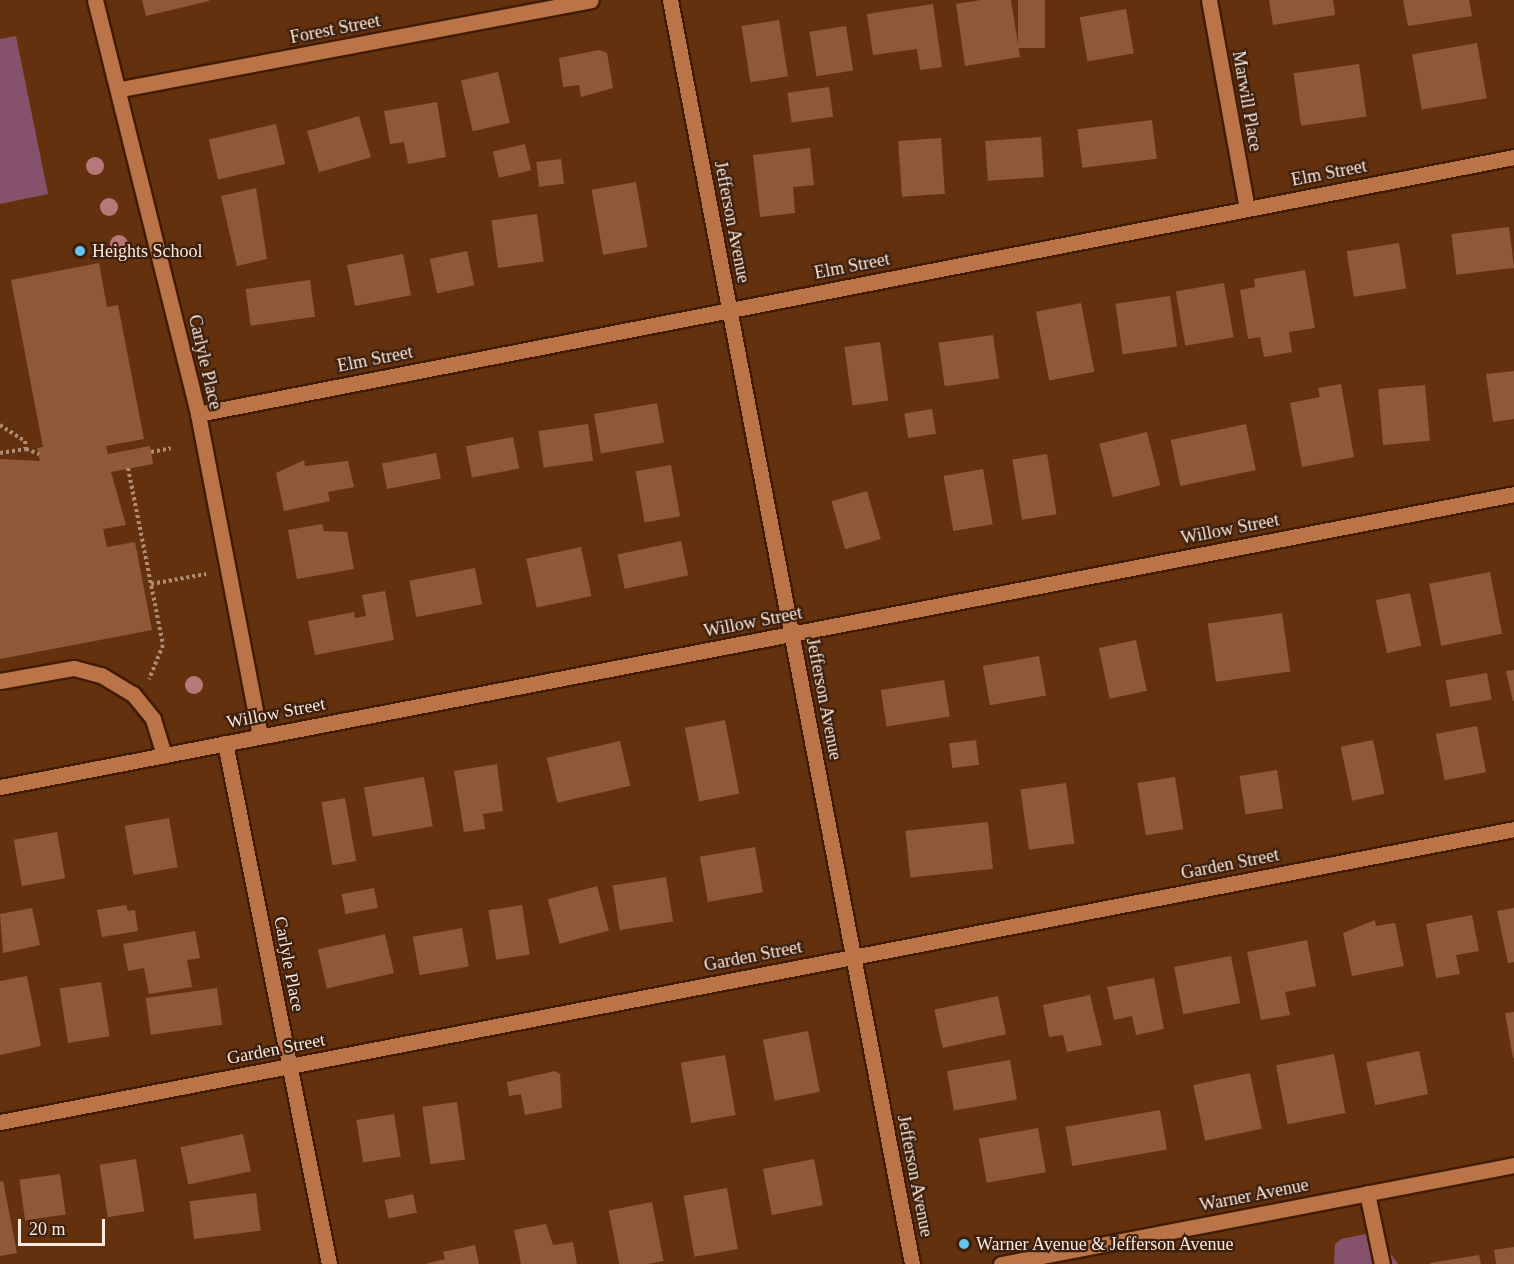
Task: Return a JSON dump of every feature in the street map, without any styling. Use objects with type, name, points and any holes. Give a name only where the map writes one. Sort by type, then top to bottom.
[{"type":"street","name":"Carlyle Place","points":[[95,0],[121,89],[198,414],[260,736]]},
{"type":"street","name":"Forest Street","points":[[121,89],[591,0]]},
{"type":"street","name":"Jefferson Avenue","points":[[670,0],[912,1264]]},
{"type":"street","name":"Marwill Place","points":[[1209,0],[1246,209]]},
{"type":"street","name":"Elm Street","points":[[198,414],[1514,157]]},
{"type":"street","name":"Willow Street","points":[[0,787],[1514,494]]},
{"type":"street","points":[[0,681],[74,668],[101,675],[133,694],[153,719],[164,755]]},
{"type":"street","name":"Carlyle Place","points":[[225,743],[329,1264]]},
{"type":"street","name":"Garden Street","points":[[0,1122],[1514,829]]},
{"type":"street","name":"Warner Avenue","points":[[1001,1264],[1514,1165]]},
{"type":"street","points":[[1367,1194],[1382,1264]]},
{"type":"path","points":[[0,425],[25,441],[26,448]]},
{"type":"path","points":[[0,453],[26,448],[39,454]]},
{"type":"path","points":[[151,452],[171,448]]},
{"type":"path","points":[[128,468],[151,584],[161,660],[133,694]]},
{"type":"path","points":[[151,584],[228,570]]},
{"type":"shaded area","points":[[16,36],[48,194],[0,204],[0,39]]},
{"type":"shaded area","points":[[1375,1232],[1398,1264],[1334,1264],[1335,1244],[1341,1239]]},
{"type":"building","points":[[142,0],[209,0],[209,1],[146,16]]},
{"type":"building","points":[[981,0],[1011,0],[1020,57],[965,66],[956,4]]},
{"type":"building","points":[[1018,0],[1045,0],[1045,48],[1018,48]]},
{"type":"building","points":[[1269,0],[1333,0],[1335,15],[1273,25]]},
{"type":"building","points":[[1403,0],[1469,0],[1472,16],[1408,26]]},
{"type":"building","points":[[933,4],[942,67],[920,70],[917,49],[873,55],[867,14]]},
{"type":"building","points":[[1126,9],[1134,53],[1088,61],[1080,17]]},
{"type":"building","points":[[779,20],[788,76],[750,82],[741,26]]},
{"type":"building","points":[[846,26],[853,70],[816,76],[809,32]]},
{"type":"building","points":[[1477,43],[1487,98],[1422,110],[1412,54]]},
{"type":"building","points":[[599,50],[607,53],[613,88],[581,97],[579,85],[563,87],[559,58]]},
{"type":"building","points":[[1359,64],[1366,116],[1301,126],[1294,73]]},
{"type":"building","points":[[498,72],[510,123],[473,131],[461,81]]},
{"type":"building","points":[[829,87],[833,117],[792,123],[787,93]]},
{"type":"building","points":[[437,102],[446,157],[408,164],[404,142],[390,144],[384,111]]},
{"type":"building","points":[[359,116],[371,157],[319,172],[307,131]]},
{"type":"building","points":[[1152,120],[1157,159],[1082,168],[1078,129]]},
{"type":"building","points":[[276,124],[285,164],[218,179],[209,140]]},
{"type":"building","points":[[1041,137],[1044,177],[988,181],[985,141]]},
{"type":"building","points":[[941,138],[945,194],[902,197],[898,141]]},
{"type":"building","points":[[525,144],[531,170],[499,178],[493,151]]},
{"type":"building","points":[[810,148],[814,185],[793,187],[795,213],[760,217],[753,155]]},
{"type":"building","points":[[561,159],[564,184],[539,187],[536,162]]},
{"type":"building","points":[[636,182],[647,247],[603,255],[592,190]]},
{"type":"building","points":[[256,188],[267,259],[237,266],[221,196]]},
{"type":"building","points":[[537,214],[544,262],[498,268],[491,220]]},
{"type":"building","points":[[1509,227],[1514,268],[1456,275],[1451,234]]},
{"type":"building","points":[[1399,243],[1406,288],[1354,297],[1347,251]]},
{"type":"building","points":[[467,251],[474,285],[437,293],[430,259]]},
{"type":"building","points":[[403,254],[411,295],[355,306],[347,265]]},
{"type":"building","points":[[99,263],[107,307],[118,305],[144,439],[106,446],[108,454],[150,446],[153,464],[111,472],[126,525],[103,529],[107,547],[135,542],[152,630],[0,659],[0,459],[40,461],[37,448],[43,447],[11,280]]},
{"type":"building","points":[[1305,270],[1315,328],[1289,332],[1292,352],[1264,357],[1260,337],[1248,339],[1240,290],[1255,287],[1254,279]]},
{"type":"building","points":[[310,280],[315,317],[251,326],[246,289]]},
{"type":"building","points":[[1224,283],[1234,337],[1185,346],[1176,292]]},
{"type":"building","points":[[1170,296],[1177,347],[1123,354],[1116,304]]},
{"type":"building","points":[[1081,303],[1094,372],[1049,380],[1036,312]]},
{"type":"building","points":[[993,335],[999,379],[945,386],[939,343]]},
{"type":"building","points":[[880,342],[888,400],[853,405],[844,347]]},
{"type":"building","points":[[1514,371],[1514,419],[1493,422],[1486,374]]},
{"type":"building","points":[[1341,384],[1354,457],[1302,467],[1290,403],[1320,397],[1318,388]]},
{"type":"building","points":[[1425,385],[1430,441],[1383,445],[1378,389]]},
{"type":"building","points":[[657,403],[664,442],[601,454],[594,414]]},
{"type":"building","points":[[932,409],[936,434],[908,438],[904,413]]},
{"type":"building","points":[[588,424],[593,461],[544,468],[538,431]]},
{"type":"building","points":[[1246,424],[1256,470],[1180,486],[1171,440]]},
{"type":"building","points":[[1147,432],[1160,485],[1113,497],[1099,444]]},
{"type":"building","points":[[513,437],[519,468],[472,478],[466,446]]},
{"type":"building","points":[[436,453],[441,479],[387,489],[382,463]]},
{"type":"building","points":[[1047,454],[1057,514],[1022,520],[1012,459]]},
{"type":"building","points":[[304,460],[305,466],[348,461],[354,487],[328,492],[330,501],[284,511],[276,473]]},
{"type":"building","points":[[671,465],[680,516],[645,522],[636,471]]},
{"type":"building","points":[[983,469],[993,524],[953,531],[944,476]]},
{"type":"building","points":[[867,491],[881,539],[845,549],[831,501]]},
{"type":"building","points":[[322,524],[324,531],[347,532],[354,569],[297,579],[288,530]]},
{"type":"building","points":[[681,541],[688,575],[625,589],[617,555]]},
{"type":"building","points":[[581,547],[591,596],[537,608],[526,559]]},
{"type":"building","points":[[475,568],[482,604],[416,617],[409,581]]},
{"type":"building","points":[[1490,572],[1502,634],[1441,646],[1429,584]]},
{"type":"building","points":[[385,591],[394,640],[315,655],[308,621],[354,612],[355,618],[366,616],[362,595]]},
{"type":"building","points":[[1410,593],[1421,646],[1387,653],[1376,600]]},
{"type":"building","points":[[1282,613],[1290,671],[1216,682],[1208,623]]},
{"type":"building","points":[[1136,640],[1147,691],[1110,699],[1099,648]]},
{"type":"building","points":[[1039,656],[1046,695],[990,705],[983,666]]},
{"type":"building","points":[[1514,670],[1514,701],[1513,701],[1506,671]]},
{"type":"building","points":[[1487,673],[1492,700],[1450,707],[1446,680]]},
{"type":"building","points":[[944,680],[950,717],[887,727],[881,690]]},
{"type":"building","points":[[725,720],[739,794],[699,801],[685,728]]},
{"type":"building","points":[[1477,726],[1486,772],[1445,780],[1436,734]]},
{"type":"building","points":[[976,740],[979,765],[952,768],[949,743]]},
{"type":"building","points":[[1373,740],[1384,794],[1352,801],[1341,747]]},
{"type":"building","points":[[620,741],[630,786],[557,803],[547,758]]},
{"type":"building","points":[[497,764],[503,811],[483,814],[485,829],[464,832],[454,771]]},
{"type":"building","points":[[1277,770],[1283,809],[1246,814],[1239,776]]},
{"type":"building","points":[[424,777],[433,826],[373,837],[364,788]]},
{"type":"building","points":[[1175,777],[1183,829],[1146,835],[1137,783]]},
{"type":"building","points":[[1066,783],[1074,843],[1029,850],[1020,789]]},
{"type":"building","points":[[345,798],[356,861],[332,865],[321,802]]},
{"type":"building","points":[[169,818],[178,867],[133,875],[125,826]]},
{"type":"building","points":[[988,822],[993,869],[910,877],[905,831]]},
{"type":"building","points":[[57,832],[65,878],[22,886],[14,840]]},
{"type":"building","points":[[755,847],[763,892],[708,902],[700,857]]},
{"type":"building","points":[[666,877],[673,921],[620,930],[613,885]]},
{"type":"building","points":[[597,886],[609,930],[560,944],[548,899]]},
{"type":"building","points":[[374,888],[378,908],[345,914],[342,894]]},
{"type":"building","points":[[126,905],[128,911],[135,910],[138,931],[102,937],[97,910]]},
{"type":"building","points":[[522,905],[530,954],[496,960],[488,910]]},
{"type":"building","points":[[32,908],[40,945],[3,953],[0,914]]},
{"type":"building","points":[[1514,908],[1514,962],[1508,963],[1497,911]]},
{"type":"building","points":[[1472,915],[1479,951],[1456,955],[1460,974],[1436,978],[1426,924]]},
{"type":"building","points":[[1375,920],[1376,926],[1395,923],[1404,966],[1352,976],[1343,933]]},
{"type":"building","points":[[462,928],[469,966],[420,975],[413,937]]},
{"type":"building","points":[[195,931],[200,958],[187,960],[192,987],[149,994],[144,968],[128,971],[123,944]]},
{"type":"building","points":[[385,934],[394,973],[327,988],[318,950]]},
{"type":"building","points":[[1307,940],[1316,986],[1285,992],[1290,1015],[1261,1020],[1247,952]]},
{"type":"building","points":[[1231,956],[1240,1003],[1183,1014],[1174,967]]},
{"type":"building","points":[[27,976],[41,1046],[0,1055],[0,981]]},
{"type":"building","points":[[1154,978],[1164,1029],[1136,1035],[1132,1016],[1114,1020],[1107,987]]},
{"type":"building","points":[[101,982],[110,1036],[68,1043],[60,989]]},
{"type":"building","points":[[217,988],[222,1025],[151,1035],[146,998]]},
{"type":"building","points":[[1090,995],[1102,1045],[1067,1052],[1063,1035],[1049,1037],[1043,1005]]},
{"type":"building","points":[[998,996],[1006,1034],[943,1048],[934,1010]]},
{"type":"building","points":[[1514,1012],[1514,1058],[1513,1058],[1505,1013]]},
{"type":"building","points":[[808,1031],[820,1092],[775,1101],[763,1040]]},
{"type":"building","points":[[1419,1051],[1428,1094],[1375,1105],[1366,1062]]},
{"type":"building","points":[[1334,1054],[1345,1113],[1288,1124],[1276,1065]]},
{"type":"building","points":[[725,1055],[736,1115],[691,1123],[681,1063]]},
{"type":"building","points":[[1010,1060],[1017,1099],[954,1111],[947,1071]]},
{"type":"building","points":[[555,1071],[560,1074],[562,1108],[525,1115],[521,1094],[509,1096],[507,1082]]},
{"type":"building","points":[[1250,1073],[1262,1129],[1205,1141],[1193,1085]]},
{"type":"building","points":[[457,1102],[465,1159],[430,1164],[422,1107]]},
{"type":"building","points":[[1160,1110],[1167,1149],[1072,1166],[1065,1127]]},
{"type":"building","points":[[394,1114],[401,1156],[363,1162],[356,1120]]},
{"type":"building","points":[[1038,1128],[1046,1172],[987,1183],[979,1138]]},
{"type":"building","points":[[243,1134],[251,1171],[188,1184],[180,1147]]},
{"type":"building","points":[[136,1159],[144,1211],[108,1217],[99,1165]]},
{"type":"building","points":[[814,1159],[823,1205],[772,1215],[763,1169]]},
{"type":"building","points":[[60,1174],[66,1215],[25,1220],[19,1180]]},
{"type":"building","points":[[3,1181],[17,1253],[0,1256],[0,1182]]},
{"type":"building","points":[[727,1188],[738,1249],[694,1257],[684,1196]]},
{"type":"building","points":[[256,1193],[261,1231],[194,1239],[189,1201]]},
{"type":"building","points":[[413,1194],[417,1213],[389,1219],[385,1200]]},
{"type":"building","points":[[652,1202],[663,1261],[647,1264],[619,1264],[609,1210]]},
{"type":"building","points":[[546,1224],[553,1245],[573,1242],[577,1264],[521,1264],[514,1230]]},
{"type":"building","points":[[475,1245],[479,1264],[425,1264],[445,1259],[443,1252]]},
{"type":"building","points":[[1514,1247],[1514,1264],[1496,1264],[1494,1250]]},
{"type":"building","points":[[1479,1255],[1481,1264],[1430,1264],[1430,1263]]},
{"type":"place","name":"Heights School","points":[[80,251]]},
{"type":"place","name":"Warner Avenue & Jefferson Avenue","points":[[964,1244]]}]
